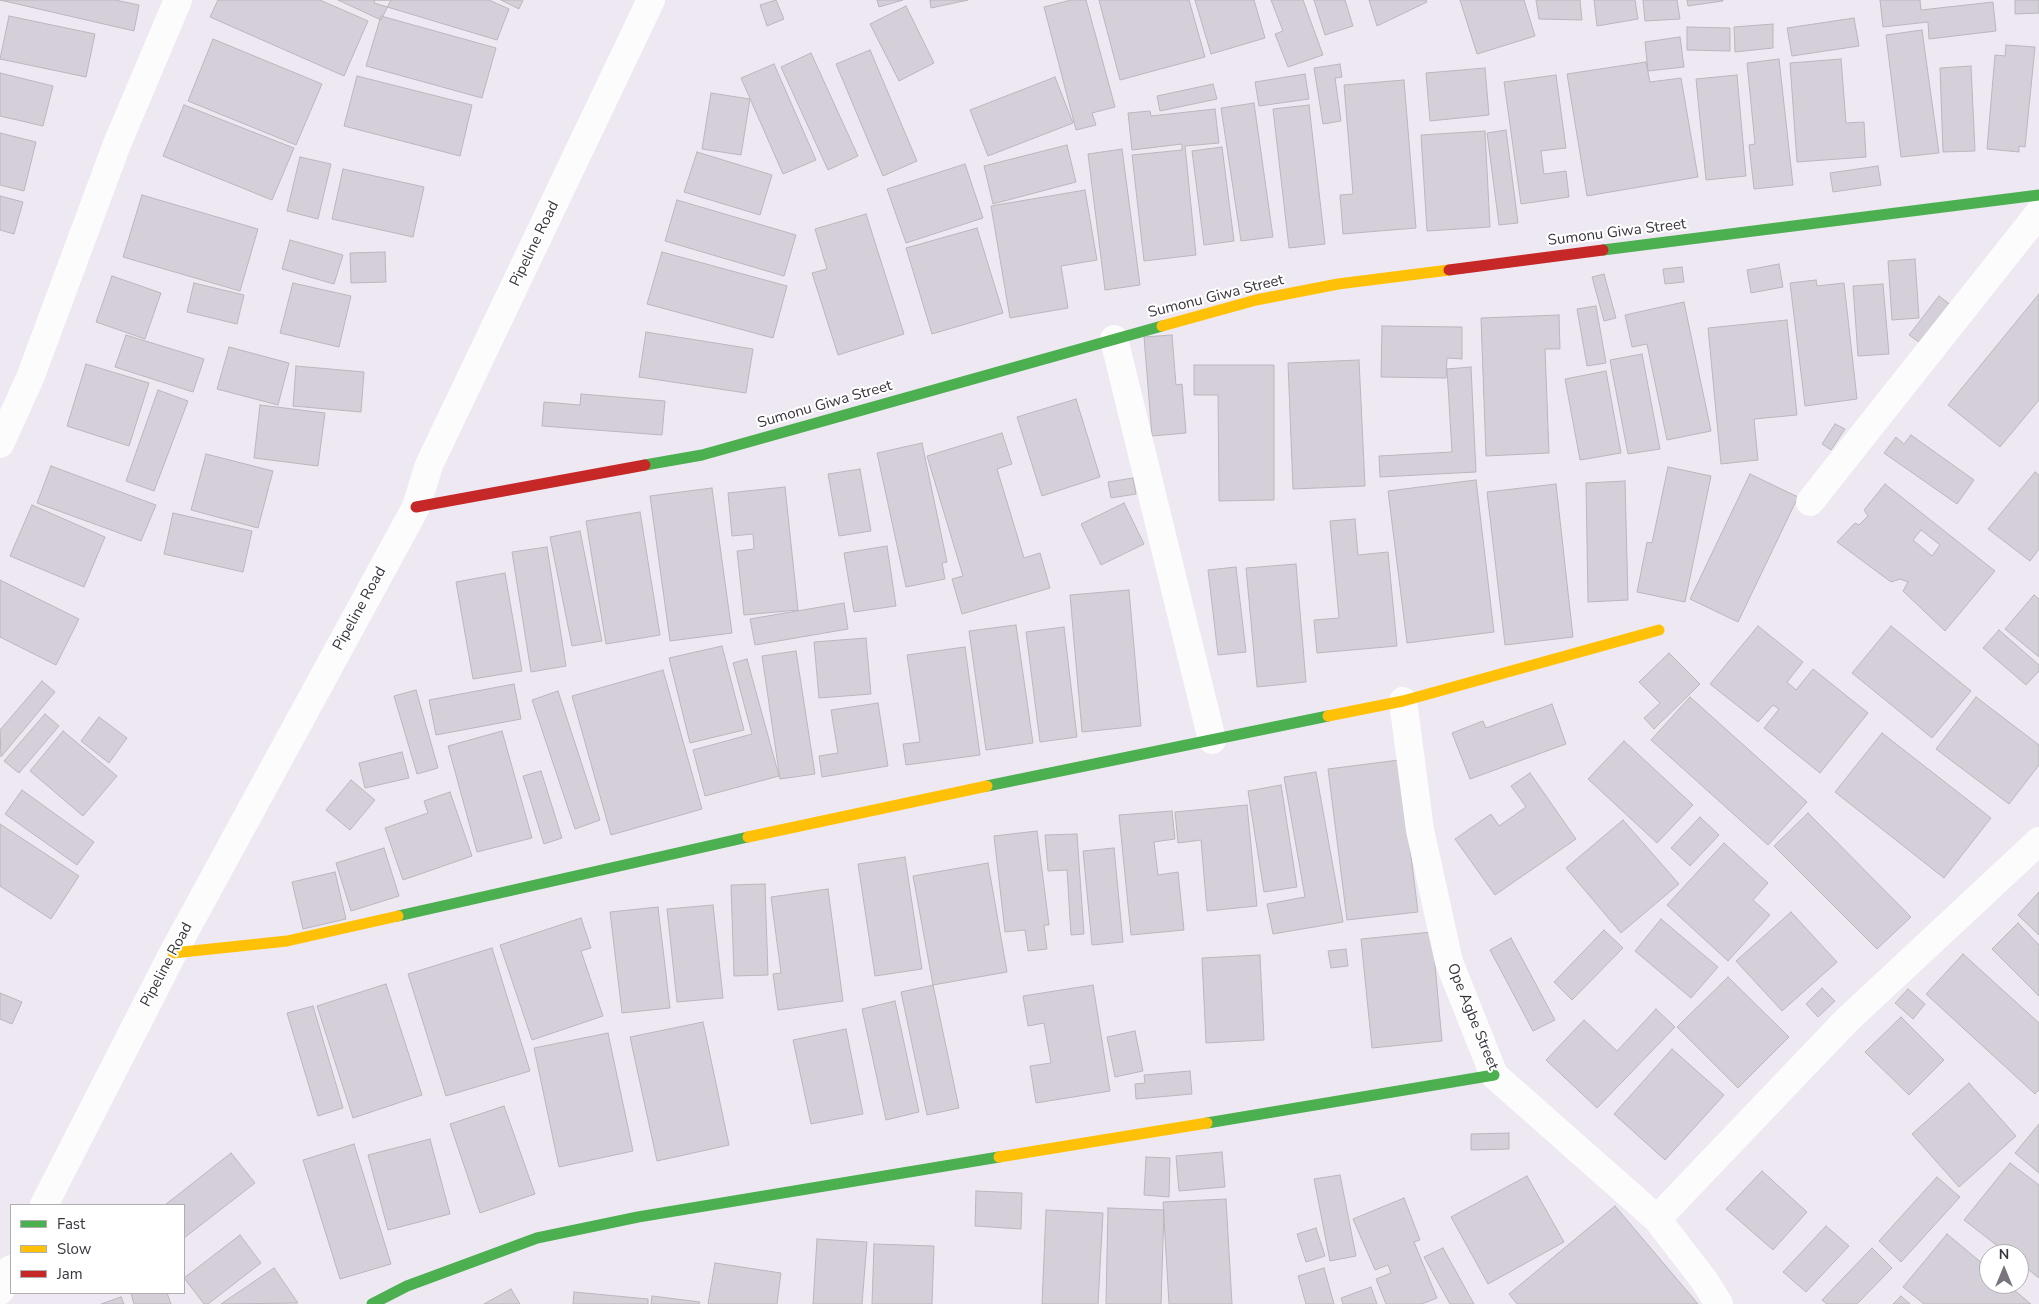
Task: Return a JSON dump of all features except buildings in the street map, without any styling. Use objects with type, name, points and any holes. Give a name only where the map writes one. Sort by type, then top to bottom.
[{"type":"street","points":[[0,444],[30,378],[117,144],[178,0]]},
{"type":"street","name":"Pipeline Road","points":[[45,1204],[173,953],[416,506],[429,465],[651,0]]},
{"type":"street","name":"Sumonu Giwa Street","points":[[416,506],[702,455],[1256,300],[1338,284],[2039,195]]},
{"type":"street","points":[[1810,502],[2039,213]]},
{"type":"street","points":[[1114,339],[1212,740]]},
{"type":"street","points":[[173,953],[287,941],[790,827],[1403,701],[1659,630]]},
{"type":"street","name":"Ope Agbe Street","points":[[1403,701],[1420,830],[1449,962],[1494,1075],[1658,1219],[1704,1280],[1719,1304]]},
{"type":"street","points":[[1658,1219],[1846,1021],[2039,841]]},
{"type":"street","points":[[372,1304],[407,1286],[538,1238],[638,1217],[1494,1075]]},
{"type":"street","points":[[0,1291],[10,1271]]},
{"type":"traffic: fast","points":[[1603,250],[2039,195]]},
{"type":"traffic: fast","points":[[645,465],[702,455],[1162,326]]},
{"type":"traffic: fast","points":[[987,786],[1328,716]]},
{"type":"traffic: fast","points":[[398,916],[748,837]]},
{"type":"traffic: fast","points":[[1207,1123],[1494,1075]]},
{"type":"traffic: fast","points":[[372,1304],[407,1286],[537,1238],[638,1217],[999,1157]]},
{"type":"traffic: slow","points":[[1162,326],[1256,300],[1338,284],[1449,270]]},
{"type":"traffic: slow","points":[[1328,716],[1403,701],[1659,630]]},
{"type":"traffic: slow","points":[[748,837],[987,786]]},
{"type":"traffic: slow","points":[[173,953],[287,941],[398,916]]},
{"type":"traffic: slow","points":[[999,1157],[1207,1123]]},
{"type":"traffic: jam","points":[[1449,270],[1603,250]]},
{"type":"traffic: jam","points":[[416,507],[645,465]]}]
